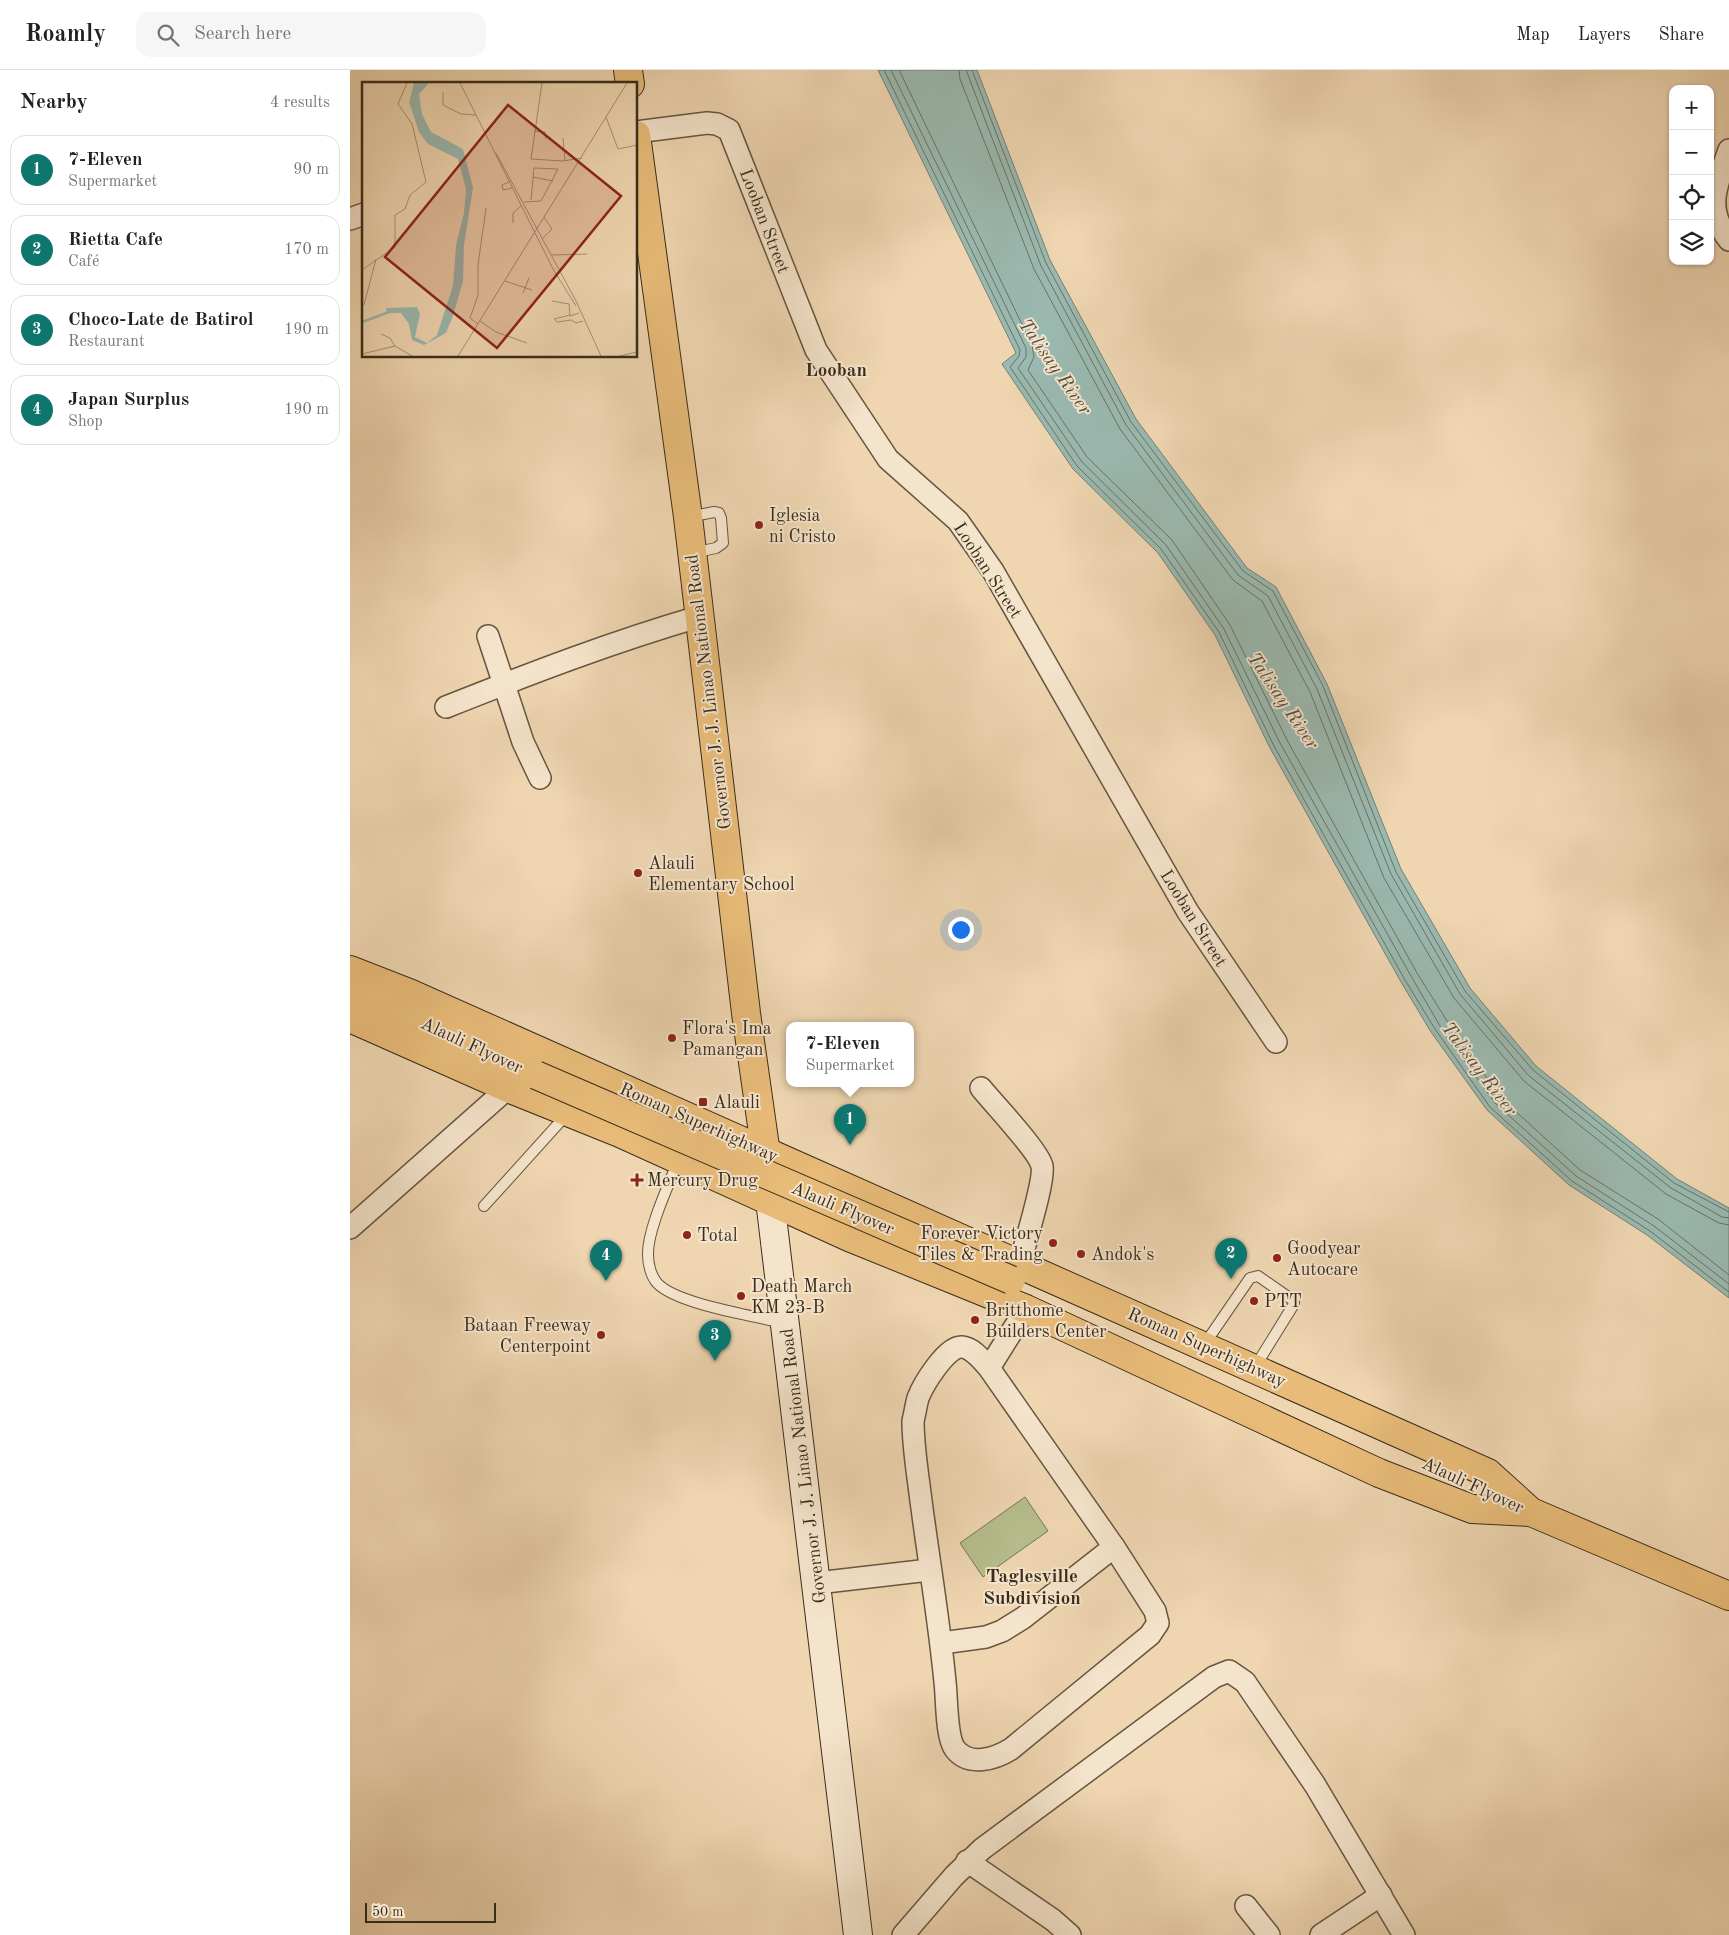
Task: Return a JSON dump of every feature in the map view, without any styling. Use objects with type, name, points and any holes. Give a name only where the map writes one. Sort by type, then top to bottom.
[{"type":"main road","name":"Governor J. J. Linao National Road","points":[[638,165],[688,517],[698,617],[746,1013],[766,1153],[770,1200],[787,1324],[858,1935]]},
{"type":"main road","name":"Roman Superhighway","points":[[350,970],[409,993],[766,1153],[1012,1278],[1204,1345],[1488,1473],[1531,1512],[1729,1596]]},
{"type":"main road","name":"Alauli Flyover","points":[[350,989],[524,1083]]},
{"type":"main road","name":"Alauli Flyover","points":[[350,1006],[524,1083],[1012,1278],[1294,1402],[1482,1487],[1531,1512]]},
{"type":"main road","name":"Roman Superhighway","points":[[350,1018],[524,1083],[569,1112],[620,1133],[849,1237],[1026,1309],[1380,1473],[1472,1509],[1531,1512]]},
{"type":"street","name":"Looban Street","points":[[638,134],[707,123],[717,124],[729,130],[816,350],[888,459],[958,521],[993,571],[1188,912],[1276,1042]]},
{"type":"street","points":[[1729,150],[1715,192],[1714,208],[1718,223],[1729,240]]},
{"type":"street","points":[[350,219],[362,215]]},
{"type":"street","points":[[446,707],[624,638],[698,617]]},
{"type":"street","points":[[488,636],[522,742],[540,778]]},
{"type":"street","points":[[350,1228],[524,1083]]},
{"type":"street","points":[[981,1088],[1033,1151],[1042,1166],[1040,1181],[1012,1278]]},
{"type":"street","points":[[989,1368],[1026,1309]]},
{"type":"street","points":[[960,1346],[967,1348],[977,1355],[989,1368],[1114,1547],[1155,1611],[1158,1623],[1155,1629],[1001,1756],[978,1760],[965,1757],[956,1751],[952,1744],[942,1643],[930,1570],[913,1435],[913,1421],[919,1397],[943,1359],[960,1346]]},
{"type":"street","points":[[942,1643],[986,1637],[1002,1631],[1023,1618],[1114,1547]]},
{"type":"street","points":[[817,1583],[930,1570]]},
{"type":"street","points":[[903,1935],[968,1861],[1214,1677],[1229,1671],[1245,1682],[1315,1785],[1404,1935]]},
{"type":"street","points":[[968,1861],[1054,1920],[1070,1935]]},
{"type":"street","points":[[1321,1935],[1381,1895]]},
{"type":"street","points":[[1246,1906],[1269,1935]]},
{"type":"lane","points":[[484,1206],[569,1112]]},
{"type":"lane","points":[[678,1160],[652,1232],[648,1254],[650,1270],[658,1283],[675,1295],[701,1304],[787,1324]]},
{"type":"lane","points":[[1204,1345],[1250,1278],[1258,1276],[1289,1295],[1294,1304],[1255,1368]]},
{"type":"green space","points":[[1025,1497],[1048,1531],[983,1577],[960,1543]]},
{"type":"water","name":"Talisay River","points":[[878,70],[977,70],[1050,260],[1136,419],[1247,568],[1276,587],[1327,684],[1401,869],[1470,988],[1536,1066],[1677,1179],[1729,1208],[1729,1298],[1647,1235],[1569,1185],[1487,1110],[1431,1032],[1270,748],[1215,635],[1158,553],[1073,469],[1002,364],[1016,353]]},
{"type":"place","name":"Iglesia ni Cristo","points":[[759,525]]},
{"type":"place","name":"Alauli Elementary School","points":[[638,873]]},
{"type":"place","name":"Flora's Ima Pamangan","points":[[672,1038]]},
{"type":"place","name":"Alauli","points":[[703,1102]]},
{"type":"place","name":"7-Eleven","points":[[850,1145]]},
{"type":"place","name":"Mercury Drug","points":[[637,1180]]},
{"type":"place","name":"Total","points":[[687,1235]]},
{"type":"place","name":"Forever Victory Tiles & Trading","points":[[1053,1243]]},
{"type":"place","name":"Andok's","points":[[1081,1254]]},
{"type":"place","name":"Goodyear Autocare","points":[[1277,1258]]},
{"type":"place","name":"Rietta Cafe","points":[[1231,1279]]},
{"type":"place","name":"Japan Surplus","points":[[606,1281]]},
{"type":"place","name":"Death March KM 23-B","points":[[741,1296]]},
{"type":"place","name":"PTT","points":[[1254,1301]]},
{"type":"place","name":"Britthome Builders Center","points":[[975,1320]]},
{"type":"place","name":"Bataan Freeway Centerpoint","points":[[601,1335]]},
{"type":"place","name":"Choco-Late de Batirol","points":[[715,1361]]},
{"type":"district","name":"Looban","points":[[836,369]]},
{"type":"district","name":"Taglesville Subdivision","points":[[1032,1586]]}]
